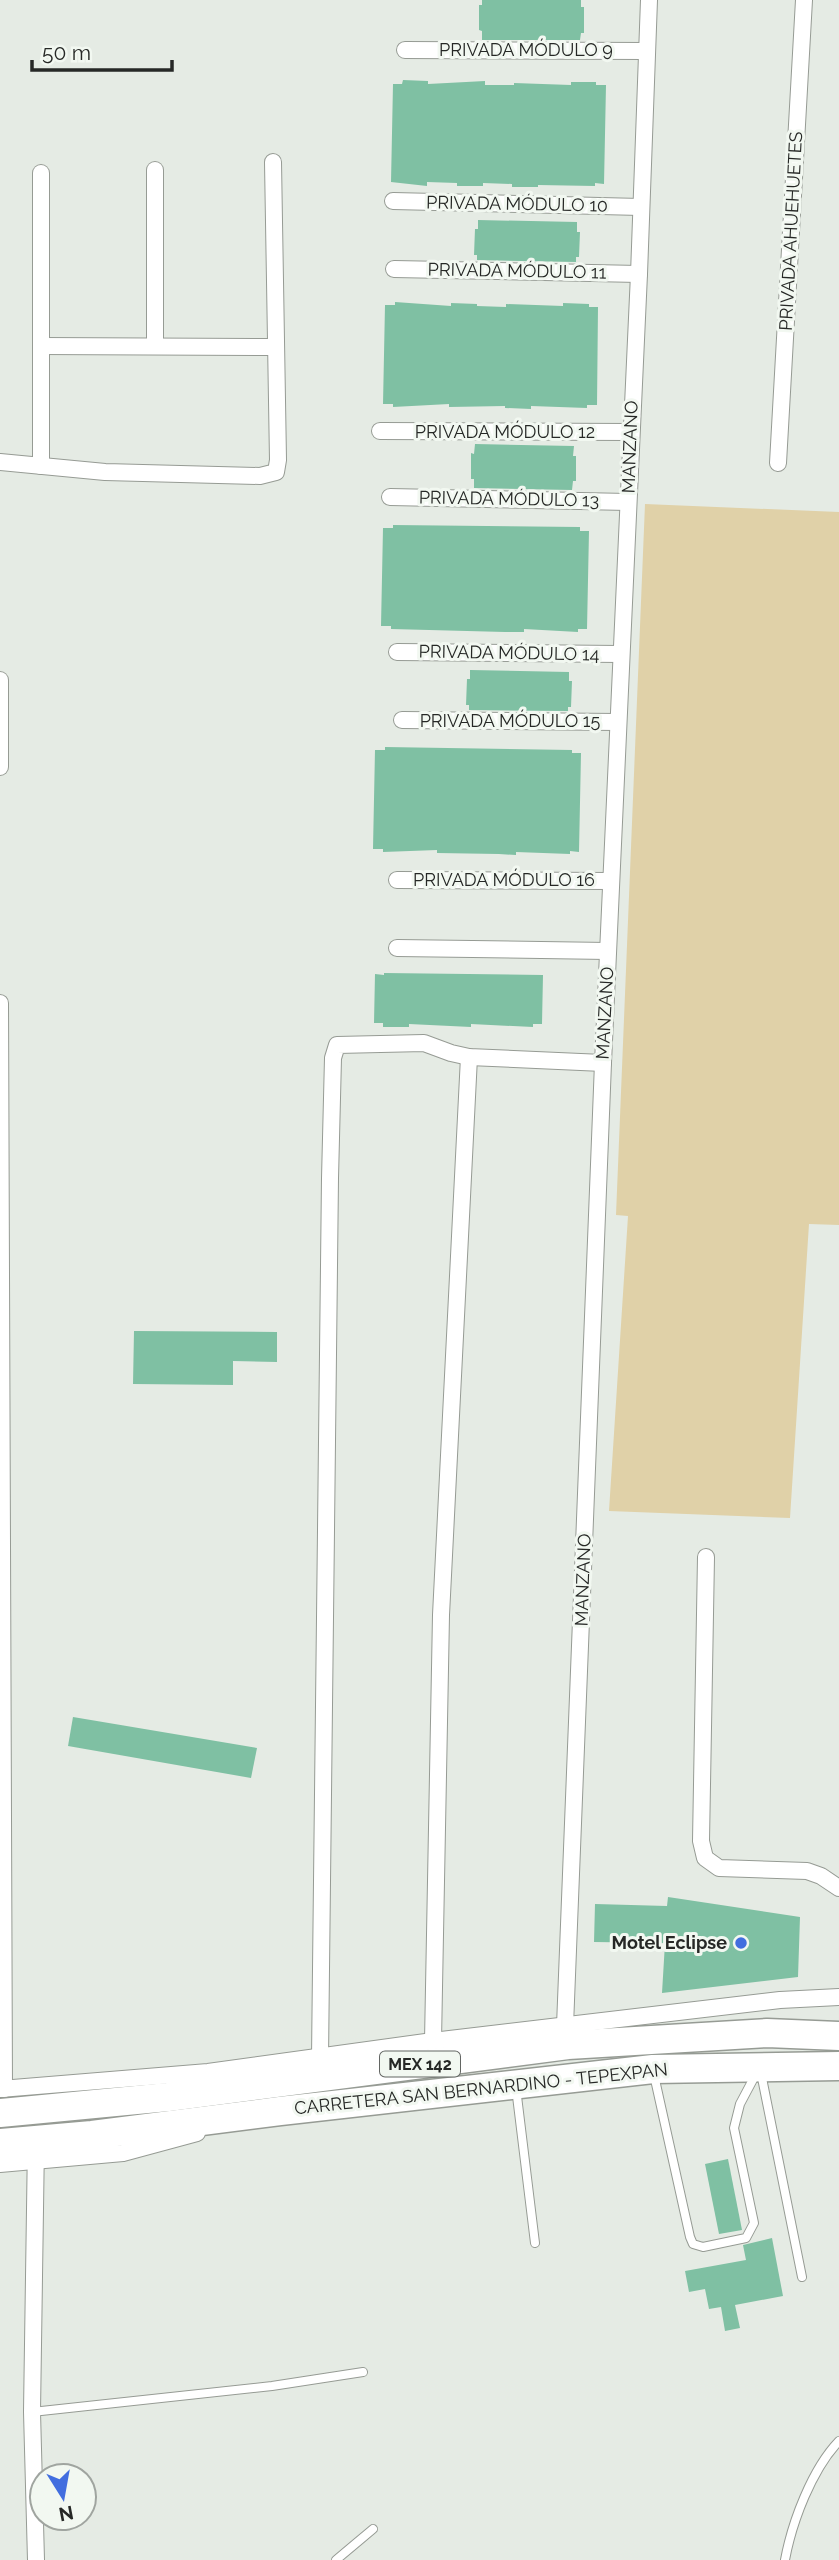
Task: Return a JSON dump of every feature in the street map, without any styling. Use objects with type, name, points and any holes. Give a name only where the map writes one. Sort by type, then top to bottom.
[{"type":"highway","name":"CARRETERA SAN BERNARDINO - TEPEXPAN","points":[[1,2097],[168,2097],[568,2045],[767,2033],[839,2035]]},
{"type":"highway","name":"CARRETERA SAN BERNARDINO - TEPEXPAN","points":[[0,2143],[36,2152],[280,2111],[653,2069],[839,2066]]},
{"type":"street","name":"MANZANO","points":[[565,2026],[649,0]]},
{"type":"street","name":"PRIVADA AHUEHUETES","points":[[778,463],[804,0]]},
{"type":"street","name":"PRIVADA MÓDULO 9","points":[[405,50],[647,51]]},
{"type":"street","points":[[0,462],[131,473],[260,476],[276,472],[278,460],[273,162]]},
{"type":"street","points":[[155,170],[155,345]]},
{"type":"street","points":[[41,173],[41,466]]},
{"type":"street","name":"PRIVADA MÓDULO 10","points":[[393,201],[641,207]]},
{"type":"street","name":"PRIVADA MÓDULO 11","points":[[394,269],[639,274]]},
{"type":"street","points":[[41,346],[276,347]]},
{"type":"street","name":"PRIVADA MÓDULO 12","points":[[380,431],[631,432]]},
{"type":"street","name":"PRIVADA MÓDULO 13","points":[[390,497],[628,502]]},
{"type":"street","name":"PRIVADA MÓDULO 14","points":[[397,652],[621,654]]},
{"type":"street","points":[[0,680],[0,768]]},
{"type":"street","name":"PRIVADA MÓDULO 15","points":[[402,720],[618,722]]},
{"type":"street","name":"PRIVADA MÓDULO 16","points":[[397,880],[611,881]]},
{"type":"street","points":[[397,948],[608,951]]},
{"type":"street","points":[[0,1003],[1,2097],[320,2058],[433,2041],[780,2000],[839,1997]]},
{"type":"street","points":[[320,2058],[333,1058],[337,1045],[347,1043],[424,1043],[469,1057],[603,1063]]},
{"type":"street","points":[[433,2041],[442,1615],[469,1057]]},
{"type":"street","points":[[706,1557],[701,1841],[705,1858],[719,1867],[807,1871],[821,1876],[839,1888]]},
{"type":"street","points":[[0,2164],[36,2152],[32,2412],[36,2560]]},
{"type":"lane","points":[[653,2069],[690,2237],[694,2244],[703,2247],[746,2238],[754,2224],[734,2128],[740,2104],[760,2067]]},
{"type":"lane","points":[[760,2067],[803,2277]]},
{"type":"lane","points":[[515,2085],[535,2243]]},
{"type":"lane","points":[[32,2412],[272,2386],[363,2372]]},
{"type":"lane","points":[[785,2560],[810,2482],[839,2441]]},
{"type":"lane","points":[[336,2560],[373,2529]]},
{"type":"shaded area","points":[[645,504],[839,512],[839,1225],[809,1224],[790,1518],[609,1511],[628,1216],[616,1215]]},
{"type":"building","points":[[482,0],[581,0],[581,7],[584,7],[584,33],[581,33],[580,40],[482,40],[482,31],[479,30],[479,5],[482,5]]},
{"type":"building","points":[[403,80],[428,81],[428,84],[485,81],[485,85],[571,85],[571,82],[596,82],[596,85],[606,85],[604,184],[512,187],[512,184],[457,186],[457,183],[427,182],[427,186],[391,182],[393,84],[402,84]]},
{"type":"building","points":[[478,220],[577,222],[577,232],[580,232],[579,257],[576,257],[576,262],[477,260],[477,255],[474,255]]},
{"type":"building","points":[[395,302],[506,307],[506,304],[563,306],[563,303],[598,307],[597,405],[587,405],[587,408],[531,406],[531,409],[505,406],[449,407],[449,404],[393,407],[393,404],[383,404],[385,305],[395,305]]},
{"type":"building","points":[[475,444],[574,446],[576,481],[573,481],[572,490],[474,488],[474,479],[471,479],[471,453],[474,454]]},
{"type":"building","points":[[393,525],[580,527],[580,531],[589,531],[587,629],[578,629],[578,632],[524,629],[524,632],[505,632],[391,629],[391,626],[381,626],[383,528],[393,528]]},
{"type":"building","points":[[470,670],[569,672],[569,681],[572,681],[571,707],[568,707],[568,711],[469,710],[469,705],[466,705]]},
{"type":"building","points":[[385,747],[572,750],[572,753],[581,753],[579,852],[516,852],[516,855],[437,853],[437,850],[383,852],[383,849],[373,849],[375,750],[385,750]]},
{"type":"building","points":[[375,974],[543,975],[542,1024],[533,1024],[533,1027],[409,1024],[409,1027],[383,1027],[383,1023],[374,1023]]},
{"type":"building","points":[[134,1331],[277,1332],[277,1362],[233,1361],[233,1385],[133,1384]]},
{"type":"building","points":[[73,1717],[257,1748],[251,1778],[68,1746]]},
{"type":"building","points":[[668,1897],[800,1917],[798,1977],[662,1993],[665,1943],[594,1942],[595,1904],[667,1906]]},
{"type":"building","points":[[728,2159],[742,2230],[719,2234],[705,2164]]},
{"type":"building","points":[[772,2238],[783,2296],[735,2305],[740,2328],[725,2331],[721,2307],[709,2309],[705,2289],[689,2292],[685,2271],[746,2260],[743,2245]]},
{"type":"place","name":"Motel Eclipse","points":[[741,1943]]}]
